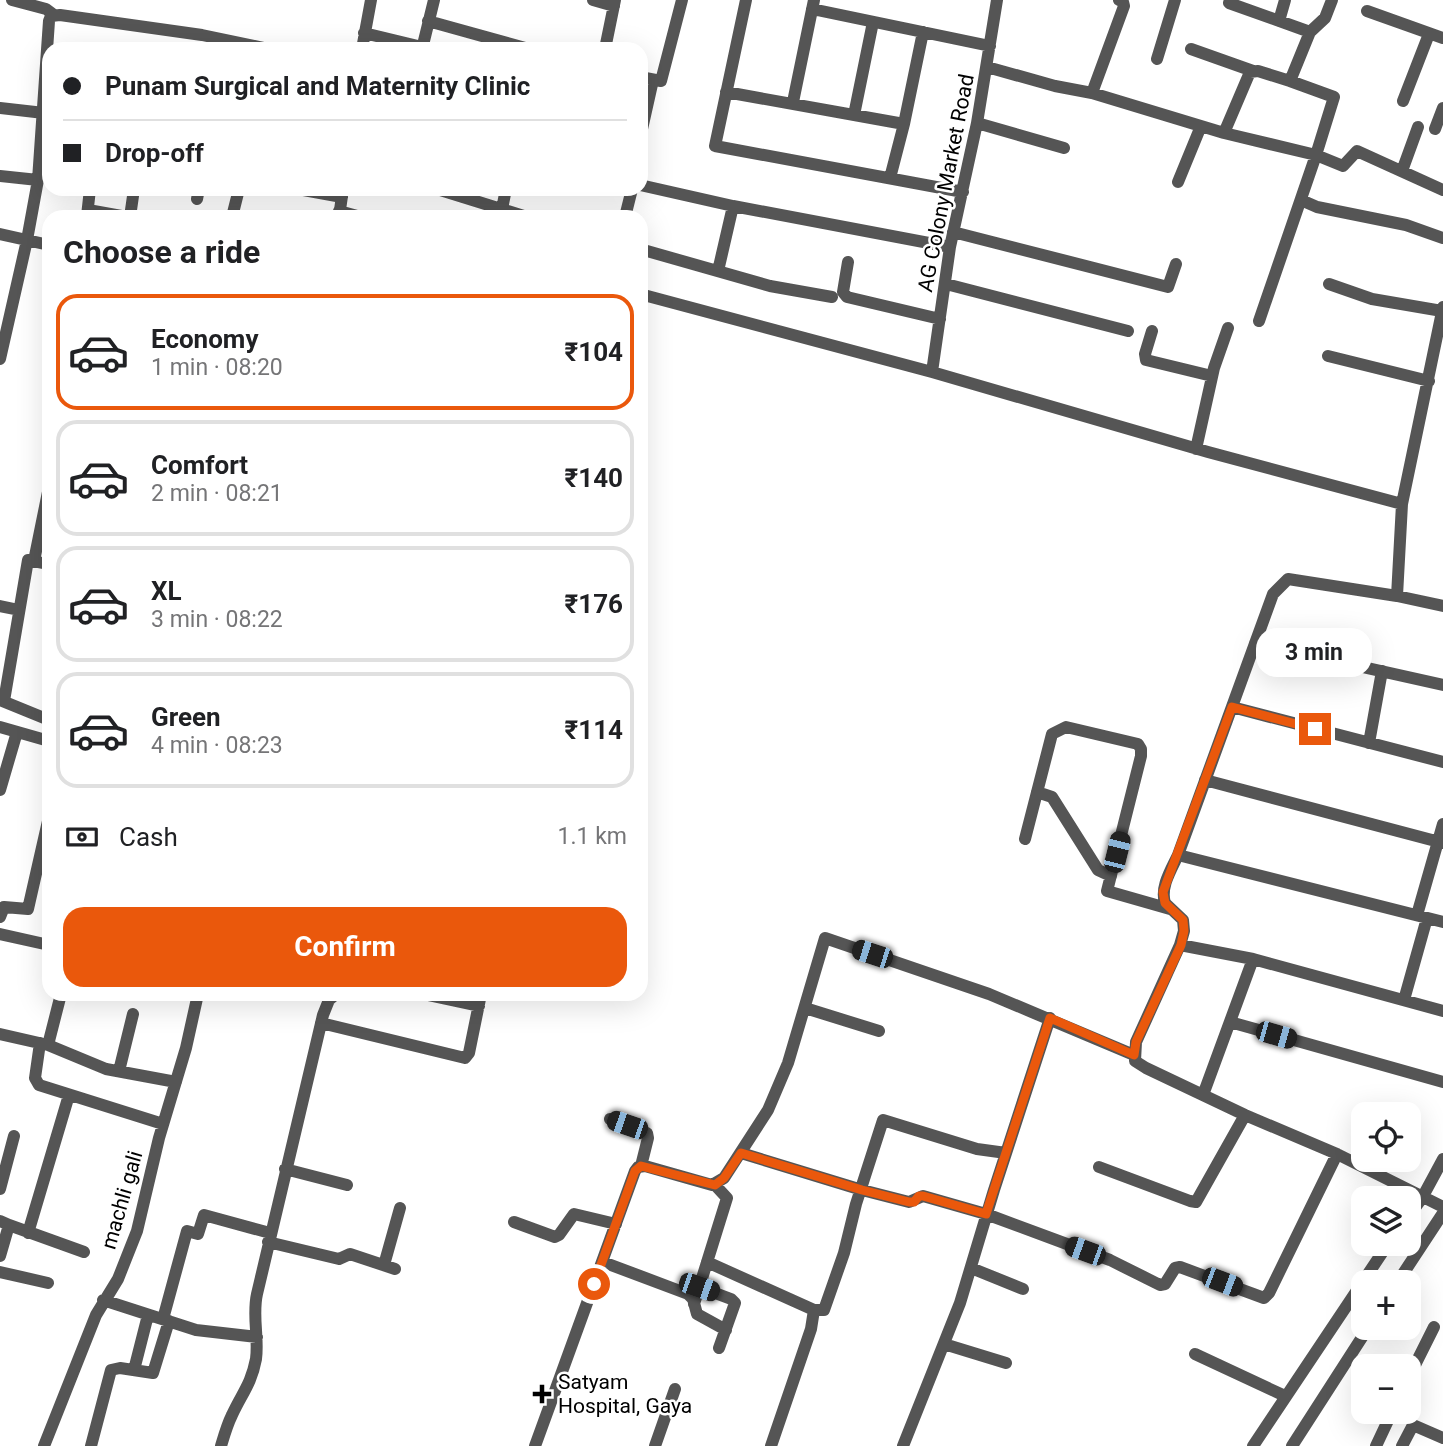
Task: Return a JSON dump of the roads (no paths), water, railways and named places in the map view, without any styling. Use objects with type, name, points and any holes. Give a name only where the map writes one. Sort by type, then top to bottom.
[{"type":"street","points":[[12,0],[46,9],[54,15],[202,34],[238,42]]},
{"type":"street","points":[[363,42],[371,0]]},
{"type":"street","points":[[423,42],[434,0]]},
{"type":"street","points":[[593,0],[614,3],[607,42]]},
{"type":"street","points":[[648,78],[661,81],[682,0]]},
{"type":"street","points":[[746,0],[715,146],[963,192]]},
{"type":"street","name":"AG Colony Market Road","points":[[932,372],[950,247],[977,123],[997,0]]},
{"type":"street","points":[[1092,93],[1124,6],[1119,0]]},
{"type":"street","points":[[1157,59],[1175,0]]},
{"type":"street","points":[[1279,21],[1285,0]]},
{"type":"street","points":[[1290,81],[1310,32],[1325,18],[1332,0]]},
{"type":"street","points":[[1227,1],[1310,32]]},
{"type":"street","points":[[793,103],[813,5],[873,22],[990,46]]},
{"type":"street","points":[[1367,11],[1443,38]]},
{"type":"street","points":[[49,42],[49,21],[54,15]]},
{"type":"street","points":[[428,21],[504,42]]},
{"type":"street","points":[[854,115],[873,22]]},
{"type":"street","points":[[890,178],[923,32]]},
{"type":"street","points":[[364,33],[399,42]]},
{"type":"street","points":[[1404,101],[1429,34]]},
{"type":"street","points":[[1191,49],[1334,97],[1259,321]]},
{"type":"street","points":[[987,67],[1092,93],[1224,133],[1316,155],[1343,166],[1357,151],[1443,190]]},
{"type":"street","points":[[1224,133],[1245,78],[1252,71]]},
{"type":"street","points":[[726,92],[904,124]]},
{"type":"street","points":[[0,108],[42,113]]},
{"type":"street","points":[[1435,130],[1443,108]]},
{"type":"street","points":[[977,123],[1064,148]]},
{"type":"street","points":[[1178,183],[1201,125]]},
{"type":"street","points":[[1402,171],[1418,127]]},
{"type":"street","points":[[0,359],[27,240],[38,180],[42,135]]},
{"type":"street","points":[[0,176],[38,180]]},
{"type":"street","points":[[648,187],[733,206],[950,247]]},
{"type":"street","points":[[460,196],[505,210]]},
{"type":"street","points":[[502,209],[505,196]]},
{"type":"street","points":[[1301,200],[1317,206],[1406,225],[1443,238]]},
{"type":"street","points":[[718,271],[733,206]]},
{"type":"street","points":[[953,232],[1168,287],[1176,264]]},
{"type":"street","points":[[0,234],[42,243]]},
{"type":"street","points":[[648,251],[770,286],[832,297]]},
{"type":"street","points":[[848,262],[843,292],[847,297],[940,319]]},
{"type":"street","points":[[946,284],[1128,331]]},
{"type":"street","points":[[1329,284],[1372,299],[1443,309],[1402,504],[1397,596]]},
{"type":"street","points":[[648,296],[932,372],[1195,449],[1402,504]]},
{"type":"street","points":[[1195,449],[1212,376],[1228,328]]},
{"type":"street","points":[[1152,331],[1145,354],[1146,360],[1212,376]]},
{"type":"street","points":[[1328,356],[1429,381]]},
{"type":"street","points":[[34,561],[42,522]]},
{"type":"street","points":[[42,563],[28,560],[2,701],[42,717]]},
{"type":"street","points":[[1443,606],[1288,579],[1273,594],[1163,892],[1165,903],[1185,925],[1181,945],[1136,1042],[1134,1055],[1138,1063],[1203,1095],[1337,1154],[1443,1206]]},
{"type":"street","points":[[0,606],[19,610]]},
{"type":"street","points":[[1255,643],[1443,685]]},
{"type":"street","points":[[1368,743],[1382,671]]},
{"type":"street","points":[[1232,707],[1443,762]]},
{"type":"street","points":[[0,727],[42,739]]},
{"type":"street","points":[[1025,839],[1052,734],[1061,728],[1080,730],[1140,746],[1141,756],[1107,891],[1170,909]]},
{"type":"street","points":[[0,790],[17,732]]},
{"type":"street","points":[[1205,780],[1441,842]]},
{"type":"street","points":[[1037,792],[1052,797],[1098,870],[1111,876]]},
{"type":"street","points":[[1404,1000],[1430,864],[1441,842],[1443,824]]},
{"type":"street","points":[[0,917],[4,907],[28,909],[42,847]]},
{"type":"street","points":[[1178,855],[1443,922]]},
{"type":"street","points":[[0,934],[42,943]]},
{"type":"street","points":[[715,1185],[724,1178],[768,1110],[788,1063],[825,938],[989,994],[1134,1055]]},
{"type":"street","points":[[1181,945],[1253,959],[1443,1011]]},
{"type":"street","points":[[1203,1095],[1253,959]]},
{"type":"street","points":[[59,1001],[35,1081],[39,1085],[163,1124]]},
{"type":"street","name":"machli gali","points":[[44,1446],[103,1300],[118,1279],[130,1252],[196,1001]]},
{"type":"street","points":[[221,1446],[232,1415],[250,1381],[256,1360],[254,1308],[325,1006],[330,1001]]},
{"type":"street","points":[[321,1023],[465,1059],[469,1053],[480,1001]]},
{"type":"street","points":[[805,1007],[879,1031]]},
{"type":"street","points":[[119,1071],[133,1014]]},
{"type":"street","points":[[903,1446],[960,1303],[1050,1018]]},
{"type":"street","points":[[1230,1022],[1443,1082]]},
{"type":"street","points":[[0,1034],[44,1044],[106,1069],[177,1082]]},
{"type":"street","points":[[28,1233],[69,1095]]},
{"type":"street","points":[[1099,1167],[1196,1202],[1245,1115]]},
{"type":"street","points":[[535,1446],[635,1171],[641,1166],[648,1138],[647,1133],[610,1119]]},
{"type":"street","points":[[707,1262],[814,1310],[822,1311],[840,1266],[856,1204],[883,1120],[977,1149],[1006,1153]]},
{"type":"street","points":[[0,1189],[15,1136]]},
{"type":"street","points":[[741,1153],[911,1203],[923,1196],[986,1214],[1110,1259],[1160,1285],[1165,1284],[1175,1268],[1180,1266],[1264,1298],[1269,1293],[1337,1154]]},
{"type":"street","points":[[1422,1198],[1443,1159]]},
{"type":"street","points":[[641,1166],[715,1185],[727,1198],[694,1304]]},
{"type":"street","points":[[285,1169],[347,1185]]},
{"type":"street","points":[[91,1446],[111,1370],[115,1367],[151,1373],[155,1371],[187,1231],[198,1234],[204,1215],[339,1259],[350,1254],[389,1267],[400,1208]]},
{"type":"street","points":[[1405,1270],[1443,1213]]},
{"type":"street","points":[[514,1222],[555,1237],[574,1214],[616,1224]]},
{"type":"street","points":[[0,1255],[5,1223],[84,1252]]},
{"type":"street","points":[[1253,1446],[1380,1256]]},
{"type":"street","points":[[603,1262],[688,1294],[700,1317],[726,1330]]},
{"type":"street","points":[[971,1268],[1023,1289]]},
{"type":"street","points":[[0,1272],[48,1283]]},
{"type":"street","points":[[699,1287],[734,1300],[735,1309],[719,1348]]},
{"type":"street","points":[[103,1300],[206,1332],[257,1337]]},
{"type":"street","points":[[771,1446],[811,1329],[814,1310]]},
{"type":"street","points":[[134,1370],[148,1315]]},
{"type":"street","points":[[1420,1354],[1434,1327]]},
{"type":"street","points":[[1292,1446],[1360,1340]]},
{"type":"street","points":[[944,1345],[1006,1363]]},
{"type":"street","points":[[1195,1354],[1285,1396]]},
{"type":"street","points":[[655,1446],[676,1389]]},
{"type":"street","points":[[1376,1446],[1386,1424]]},
{"type":"street","points":[[1402,1446],[1413,1425],[1439,1440]]},
{"type":"place","name":"Satyam Hospital, Gaya","points":[[542,1394]]}]
